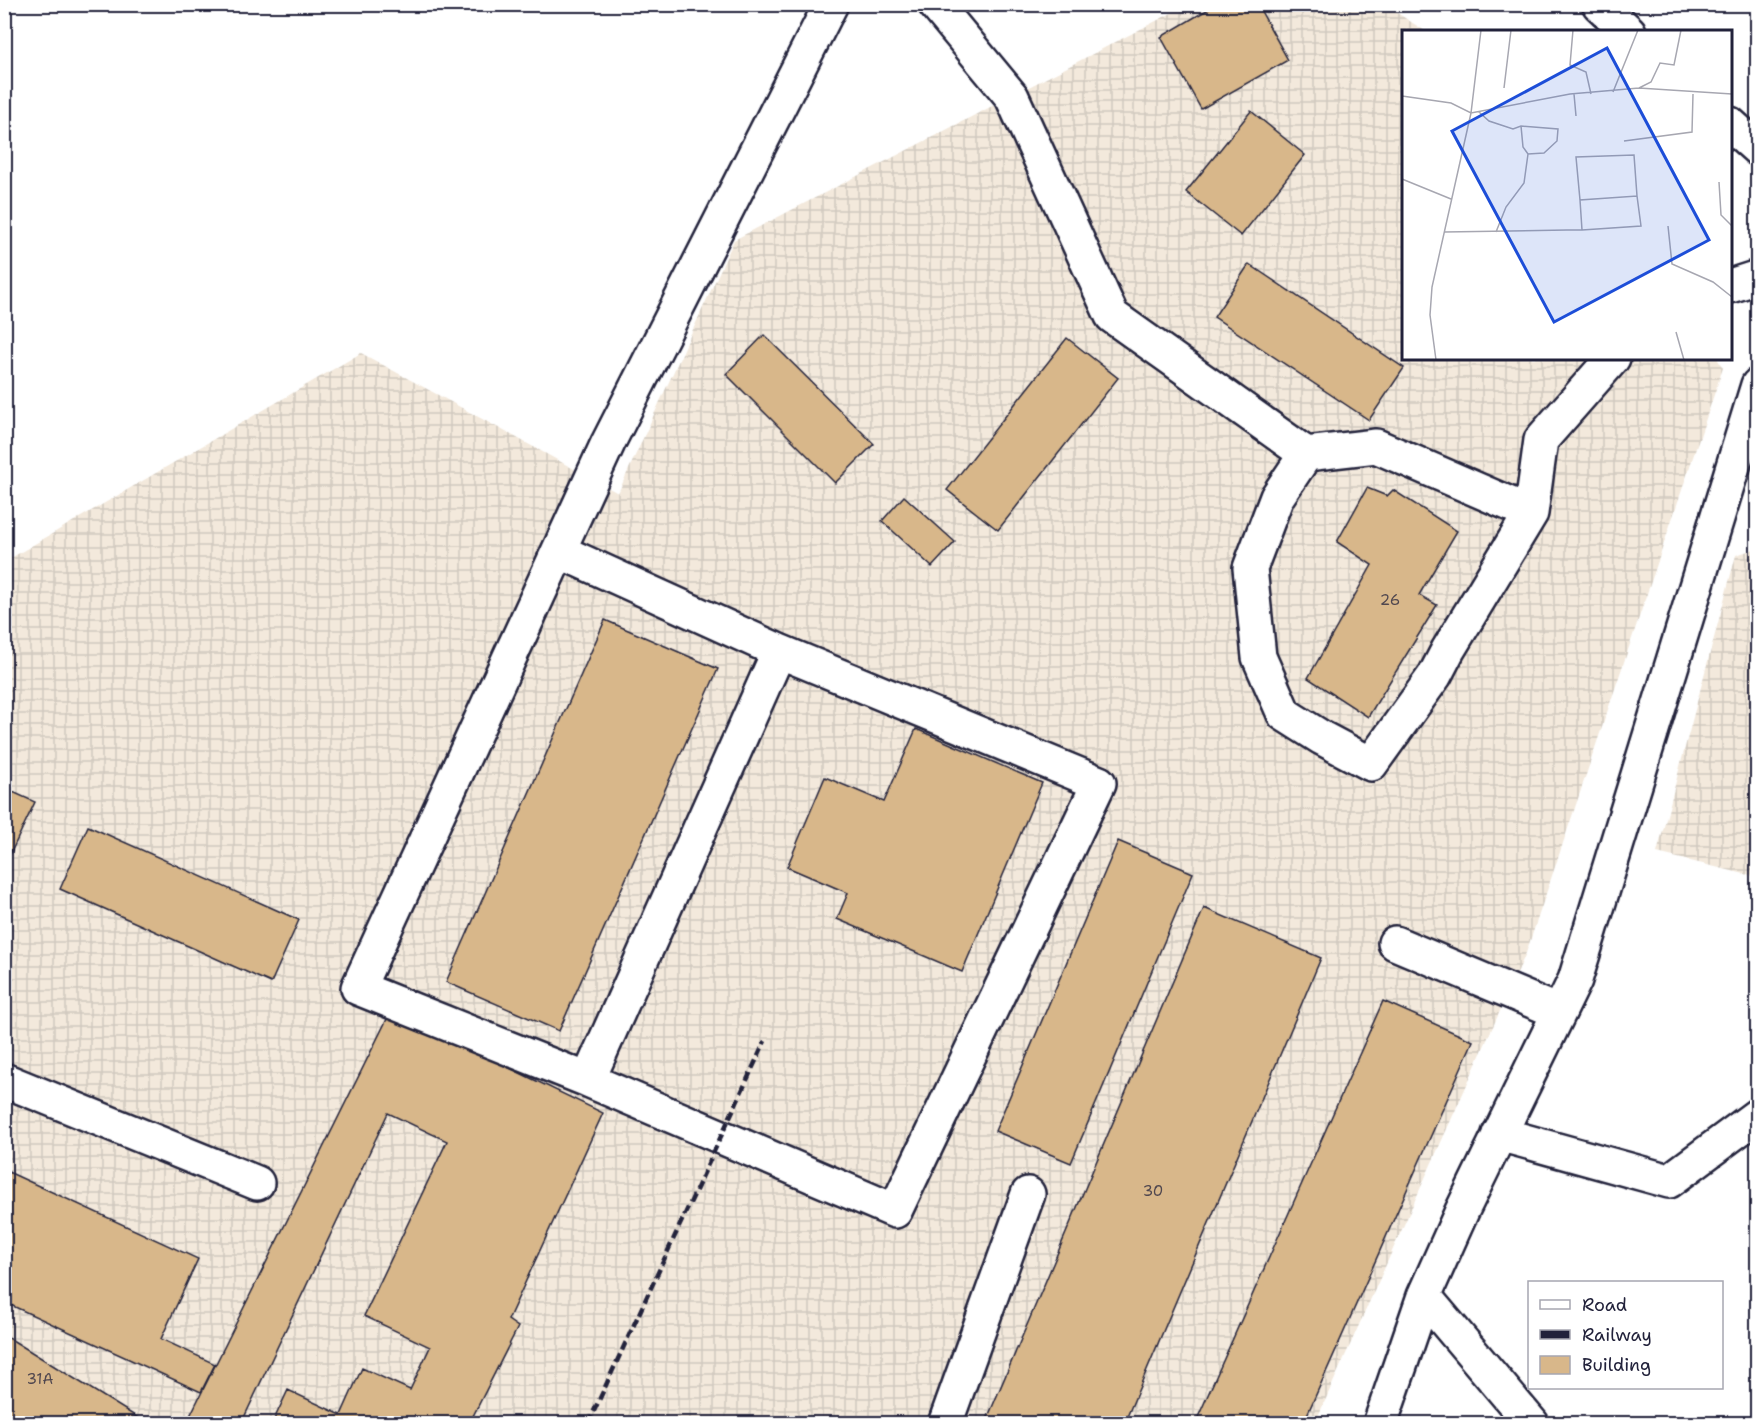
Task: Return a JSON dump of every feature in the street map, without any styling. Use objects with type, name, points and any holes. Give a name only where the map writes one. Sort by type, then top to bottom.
[{"type":"street","points":[[559,550],[779,651],[1099,783],[895,1211],[588,1080],[358,988],[608,443],[831,4]]},
{"type":"street","points":[[935,4],[1012,97],[1112,316],[1306,454],[1376,446],[1531,513]]},
{"type":"street","points":[[1599,4],[1627,30]]},
{"type":"street","points":[[1732,125],[1758,149]]},
{"type":"street","points":[[1732,286],[1758,277]]},
{"type":"street","points":[[1306,454],[1277,497],[1250,568],[1259,657],[1284,714],[1322,738],[1371,764],[1435,675],[1531,513],[1541,440],[1610,360]]},
{"type":"street","points":[[1380,1424],[1424,1296],[1462,1211],[1575,980],[1758,385]]},
{"type":"street","points":[[588,1080],[779,651]]},
{"type":"street","points":[[1395,943],[1559,1012]]},
{"type":"street","points":[[4,1080],[257,1183]]},
{"type":"street","points":[[1499,1134],[1669,1181],[1758,1116]]},
{"type":"street","points":[[945,1424],[1028,1194]]},
{"type":"street","points":[[1424,1296],[1532,1424]]},
{"type":"shaded area","points":[[1187,5],[1385,5],[1423,30],[1402,30],[1402,360],[1718,360],[1723,368],[1526,953],[1315,1423],[5,1423],[4,562],[361,353],[618,493],[734,240]]},
{"type":"shaded area","points":[[1758,548],[1757,877],[1657,853],[1736,555]]},
{"type":"building","points":[[1217,4],[1257,4],[1288,60],[1201,109],[1161,37]]},
{"type":"building","points":[[1251,111],[1305,155],[1241,236],[1186,192]]},
{"type":"building","points":[[1249,264],[1404,368],[1369,420],[1214,317]]},
{"type":"building","points":[[764,335],[874,444],[835,483],[726,374]]},
{"type":"building","points":[[1067,338],[1118,378],[998,530],[947,490]]},
{"type":"building","points":[[1367,488],[1387,496],[1393,490],[1457,531],[1419,595],[1437,605],[1368,717],[1308,678],[1372,565],[1337,542]]},
{"type":"building","points":[[904,496],[955,542],[932,567],[882,521]]},
{"type":"building","points":[[605,620],[718,669],[559,1031],[446,982]]},
{"type":"building","points":[[916,729],[1042,783],[962,972],[837,919],[848,893],[787,867],[825,777],[884,802]]},
{"type":"building","points":[[4,788],[35,802],[4,867]]},
{"type":"building","points":[[88,826],[299,920],[271,983],[60,889]]},
{"type":"building","points":[[1118,841],[1193,873],[1071,1163],[995,1131]]},
{"type":"building","points":[[1204,908],[1321,958],[1124,1424],[985,1424]]},
{"type":"building","points":[[1383,1001],[1473,1041],[1303,1424],[1195,1424]]},
{"type":"building","points":[[391,1011],[603,1113],[508,1320],[518,1327],[469,1424],[272,1424],[288,1390],[341,1415],[362,1368],[410,1390],[430,1347],[364,1316],[447,1141],[388,1113],[241,1424],[186,1424]]},
{"type":"building","points":[[4,1170],[198,1259],[161,1339],[215,1364],[201,1392],[4,1302]]},
{"type":"building","points":[[4,1335],[148,1424],[4,1424]]},
{"type":"railway","points":[[588,1424],[765,1041]]}]
